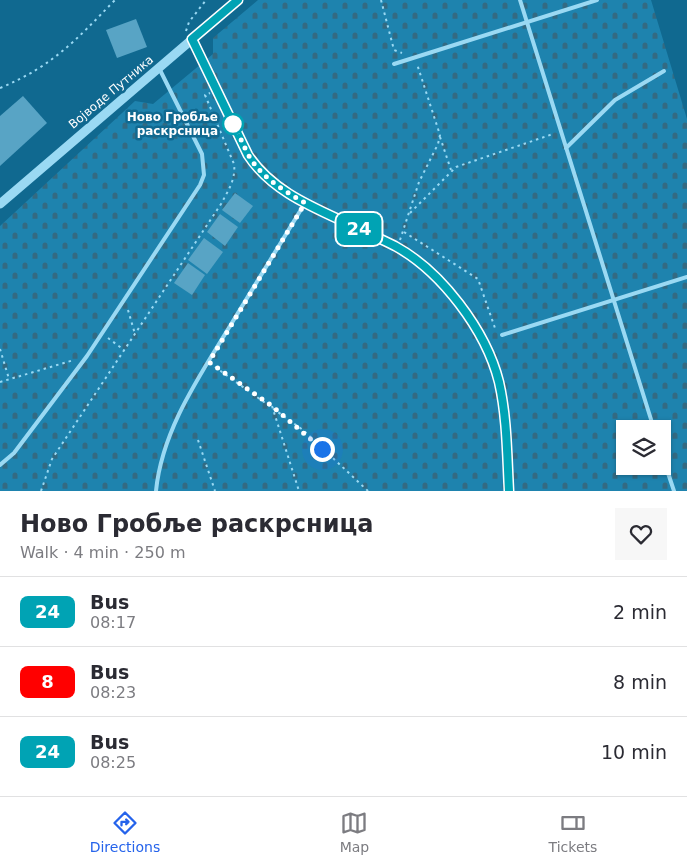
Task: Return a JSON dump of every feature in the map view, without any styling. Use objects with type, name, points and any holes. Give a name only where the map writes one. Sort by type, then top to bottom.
[{"type":"street","name":"Војводе Путника","points":[[0,204],[238,0]]},
{"type":"street","points":[[192,39],[256,166],[276,185],[305,203],[396,247],[435,277],[465,312],[488,352],[498,380],[504,408],[509,491]]},
{"type":"lane","points":[[520,0],[651,420]]},
{"type":"lane","points":[[394,64],[597,0]]},
{"type":"lane","points":[[0,464],[14,454],[87,356],[200,185],[204,175],[202,154],[159,68]]},
{"type":"lane","points":[[566,148],[615,100],[664,71]]},
{"type":"lane","points":[[156,491],[157,474],[170,432],[209,362],[305,203]]},
{"type":"lane","points":[[502,335],[687,277]]},
{"type":"lane","points":[[669,475],[674,491]]},
{"type":"path","points":[[0,88],[37,70],[59,56],[115,0]]},
{"type":"path","points":[[192,39],[186,32],[187,26],[206,0]]},
{"type":"path","points":[[381,0],[394,50],[415,58],[451,170]]},
{"type":"path","points":[[41,491],[52,459],[232,184],[235,173],[234,164],[205,95],[216,89]]},
{"type":"path","points":[[408,215],[451,170],[561,131]]},
{"type":"path","points":[[396,247],[404,232],[422,175],[438,144],[440,135]]},
{"type":"path","points":[[404,232],[478,279],[493,327],[502,335]]},
{"type":"path","points":[[124,300],[135,334]]},
{"type":"path","points":[[105,337],[124,350]]},
{"type":"path","points":[[0,349],[9,379]]},
{"type":"path","points":[[0,382],[87,356]]},
{"type":"path","points":[[209,362],[303,430],[368,491]]},
{"type":"path","points":[[272,406],[299,491]]},
{"type":"path","points":[[198,440],[215,491]]},
{"type":"green space","points":[[258,0],[651,0],[687,119],[687,491],[0,491],[0,226],[135,101],[153,104],[213,54],[213,38]]},
{"type":"building","points":[[136,19],[147,47],[117,58],[106,30]]},
{"type":"building","points":[[23,96],[47,123],[0,166],[0,116]]},
{"type":"building","points":[[235,193],[253,206],[240,223],[222,210]]},
{"type":"building","points":[[220,214],[238,227],[225,246],[207,232]]},
{"type":"building","points":[[204,238],[223,252],[207,274],[188,260]]},
{"type":"building","points":[[188,263],[205,275],[192,295],[174,283]]},
{"type":"bus line","name":"24","points":[[238,0],[192,39],[248,155],[263,174],[276,185],[305,203],[396,247],[435,277],[465,312],[485,346],[498,380],[507,439],[509,491]]},
{"type":"place","name":"Ново Гробље раскрсница","points":[[233,124]]},
{"type":"route","points":[[233,124],[248,155],[263,174],[276,185],[305,203],[209,362],[272,406],[303,430],[322,449]]}]
